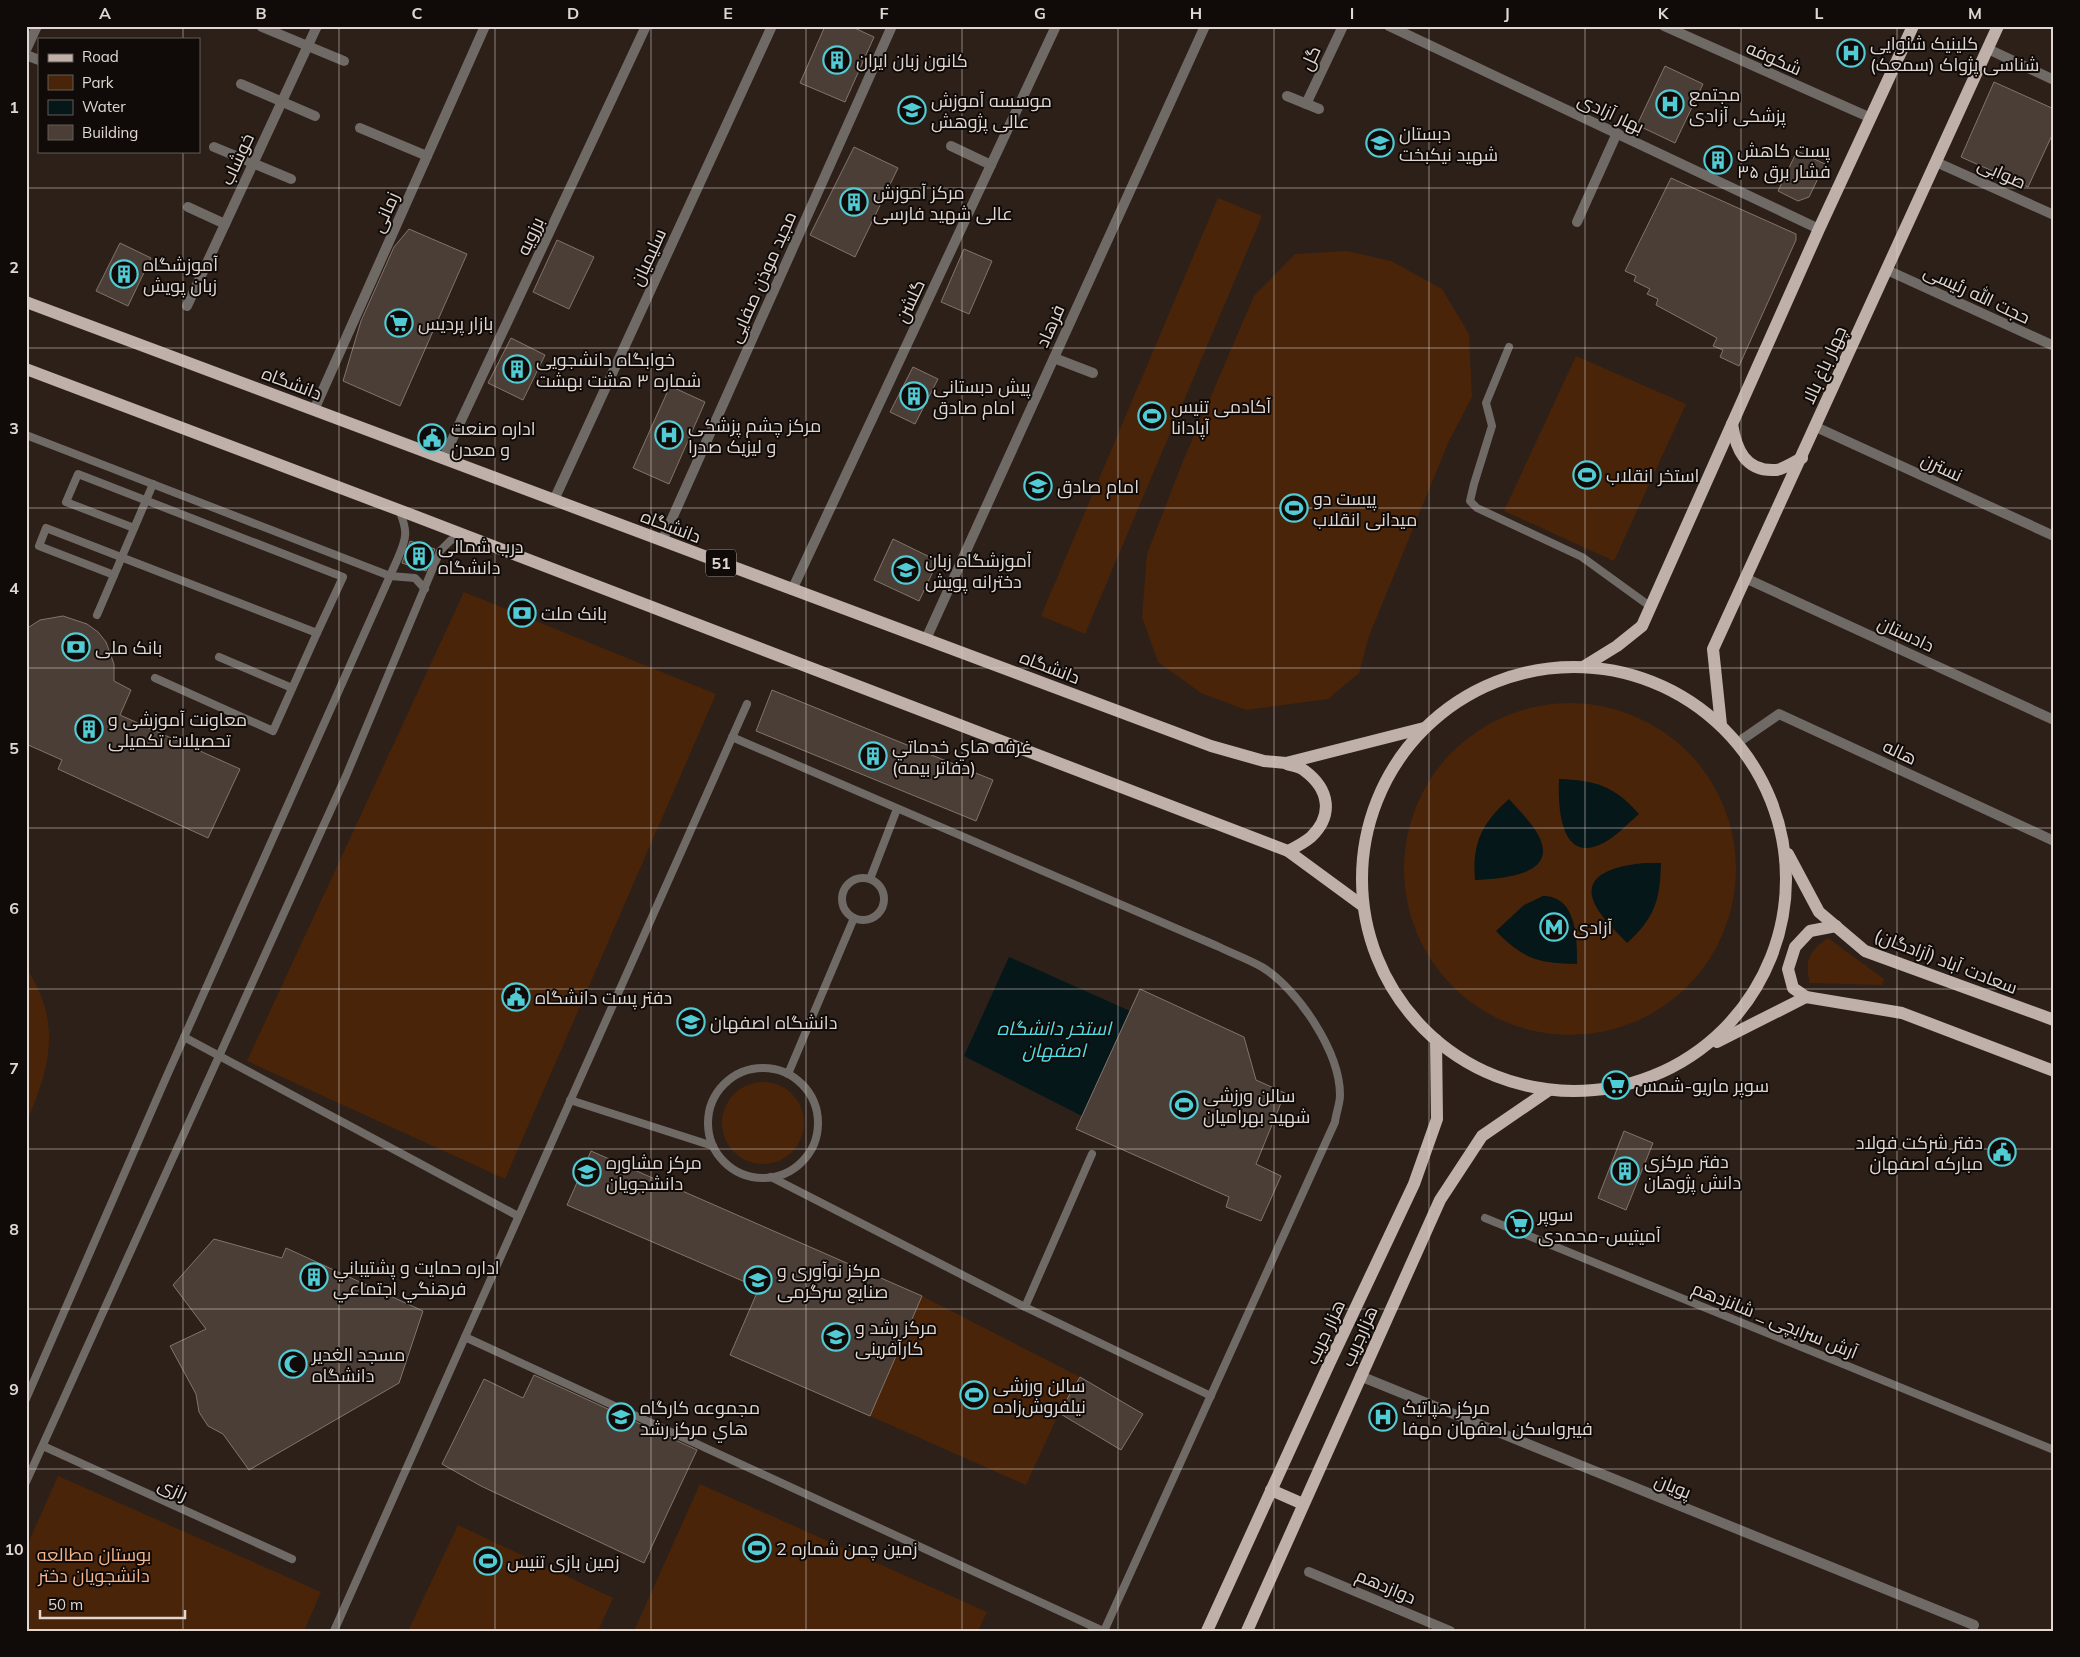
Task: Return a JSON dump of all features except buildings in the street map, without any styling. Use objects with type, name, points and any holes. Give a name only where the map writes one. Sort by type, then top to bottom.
[{"type":"main road","points":[[1583,667],[1617,646],[1642,626],[1819,229],[1913,26]]},
{"type":"main road","name":"چهار باغ بالا","points":[[1721,725],[1713,648],[1802,458],[1998,26]]},
{"type":"main road","name":"دانشگاه","points":[[26,302],[1211,746],[1264,761],[1286,763],[1424,728]]},
{"type":"main road","points":[[26,369],[1288,851],[1363,906]]},
{"type":"main road","points":[[1732,424],[1735,442],[1744,460],[1762,468],[1778,470],[1802,458]]},
{"type":"main road","points":[[1697,1053],[1727,1028],[1751,997],[1770,963],[1782,926],[1787,888],[1785,848],[1776,811],[1760,775],[1737,743],[1721,725],[1691,702],[1657,684],[1621,672],[1583,667],[1539,669],[1497,681],[1458,700],[1424,728],[1398,758],[1379,792],[1367,829],[1361,867],[1363,906],[1372,944],[1387,980],[1409,1012],[1436,1040],[1470,1064],[1508,1081],[1548,1090],[1588,1091],[1626,1085],[1663,1072],[1806,997]]},
{"type":"main road","points":[[1286,763],[1304,769],[1317,782],[1324,793],[1327,804],[1324,818],[1318,828],[1310,837],[1288,851]]},
{"type":"main road","name":"سعادت آباد (آزادگان)","points":[[1785,848],[1819,912],[1865,951],[2054,1020]]},
{"type":"main road","points":[[1836,926],[1810,931],[1795,947],[1788,969],[1792,988],[1806,997],[1902,1013],[2054,1071]]},
{"type":"main road","name":"هزار جریب","points":[[1207,1631],[1414,1184],[1437,1119],[1436,1040]]},
{"type":"main road","name":"هزارجریب","points":[[1247,1631],[1440,1200],[1482,1136],[1548,1090]]},
{"type":"main road","points":[[1272,1490],[1303,1504]]},
{"type":"street","points":[[26,50],[37,26]]},
{"type":"street","name":"خوشاب","points":[[187,306],[317,26]]},
{"type":"street","name":"زمانی","points":[[314,410],[485,26]]},
{"type":"street","name":"برزویه","points":[[443,459],[646,26]]},
{"type":"street","name":"سلیمیان","points":[[554,500],[772,26]]},
{"type":"street","name":"مجید موذن صفایی","points":[[662,541],[892,26]]},
{"type":"street","name":"گلشن","points":[[792,590],[1056,26]]},
{"type":"street","name":"فرهاد","points":[[926,639],[1205,26]]},
{"type":"street","name":"گل","points":[[1306,104],[1343,26]]},
{"type":"street","name":"بهار آزادی","points":[[1389,26],[1819,229]]},
{"type":"street","name":"شکوفه","points":[[1664,26],[1871,118]]},
{"type":"street","points":[[262,27],[344,61]]},
{"type":"street","points":[[1988,49],[2054,80]]},
{"type":"street","points":[[26,55],[38,60]]},
{"type":"street","points":[[242,84],[315,116]]},
{"type":"street","points":[[1287,96],[1319,109]]},
{"type":"street","points":[[360,128],[427,156]]},
{"type":"street","points":[[1577,222],[1616,133]]},
{"type":"street","points":[[951,146],[991,165]]},
{"type":"street","points":[[214,147],[291,179]]},
{"type":"street","name":"صوابی","points":[[1936,162],[2054,215]]},
{"type":"street","points":[[188,207],[225,224]]},
{"type":"street","name":"حجت الله رئیسی","points":[[1887,270],[2054,346]]},
{"type":"street","points":[[1054,358],[1093,373]]},
{"type":"street","name":"نسترن","points":[[1816,427],[2054,536]]},
{"type":"street","name":"دادستان","points":[[1746,578],[2054,720]]},
{"type":"street","name":"هاله","points":[[1737,743],[1779,714],[2054,841]]},
{"type":"street","name":"پویان","points":[[1360,1376],[1974,1625]]},
{"type":"street","name":"دوازدهم","points":[[1309,1572],[1450,1631]]},
{"type":"lane","points":[[1509,347],[1486,403],[1492,426],[1470,501],[1477,508],[1582,557],[1650,607]]},
{"type":"lane","points":[[26,436],[390,576],[415,578],[425,589]]},
{"type":"lane","points":[[134,528],[66,502],[78,474],[343,577],[273,731],[155,678]]},
{"type":"lane","points":[[97,615],[153,484]]},
{"type":"lane","points":[[26,1400],[184,1038],[406,539],[406,527],[399,510]]},
{"type":"lane","points":[[114,575],[39,546],[46,528],[317,633]]},
{"type":"lane","points":[[26,1482],[346,776],[440,551],[451,540],[465,536]]},
{"type":"lane","points":[[219,657],[292,688]]},
{"type":"lane","points":[[334,1631],[747,704]]},
{"type":"lane","points":[[465,1337],[1104,1631],[1335,1122],[1340,1095],[1336,1068],[1323,1040],[1309,1014],[1288,988],[1263,967],[732,737]]},
{"type":"lane","points":[[870,879],[897,808]]},
{"type":"lane","points":[[858,879],[870,879],[879,885],[882,891],[883,905],[870,919],[854,918],[844,907],[843,892],[850,882],[858,879]]},
{"type":"lane","points":[[788,1074],[854,918]]},
{"type":"lane","points":[[184,1038],[518,1216]]},
{"type":"lane","points":[[756,1068],[771,1068],[788,1074],[803,1085],[812,1096],[816,1109],[818,1129],[814,1146],[803,1160],[790,1170],[771,1177],[751,1176],[736,1170],[721,1158],[713,1146],[708,1117],[714,1098],[725,1082],[736,1074],[756,1068]]},
{"type":"lane","points":[[570,1100],[713,1146]]},
{"type":"lane","points":[[1025,1307],[1092,1154]]},
{"type":"lane","points":[[771,1177],[1025,1307],[1211,1396]]},
{"type":"lane","name":"آرش سرابچی _ شانزدهم","points":[[1485,1218],[2054,1450]]},
{"type":"lane","name":"رازی","points":[[43,1446],[292,1559]]},
{"type":"green space","name":"آکادمی تنیس آپادانا","points":[[1218,198],[1262,216],[1085,634],[1041,616]]},
{"type":"green space","name":"پیست دو میدانی انقلاب","points":[[1347,251],[1391,261],[1442,289],[1469,334],[1472,397],[1449,441],[1369,636],[1359,673],[1328,699],[1246,710],[1201,693],[1158,662],[1142,617],[1147,554],[1183,461],[1254,296],[1295,254]]},
{"type":"green space","name":"استخر انقلاب","points":[[1576,356],[1686,404],[1614,561],[1504,511]]},
{"type":"green space","points":[[464,592],[716,694],[505,1179],[247,1061]]},
{"type":"green space","points":[[1570,703],[1602,706],[1633,716],[1662,731],[1687,752],[1708,777],[1723,806],[1733,837],[1736,869],[1733,901],[1723,932],[1708,961],[1687,986],[1662,1007],[1633,1022],[1602,1032],[1570,1035],[1538,1032],[1507,1022],[1478,1007],[1453,986],[1432,961],[1417,932],[1407,901],[1404,869],[1407,837],[1417,806],[1432,777],[1453,752],[1478,731],[1507,716],[1538,706]]},
{"type":"green space","points":[[1828,938],[1884,979],[1882,985],[1810,983],[1808,963],[1812,952]]},
{"type":"green space","points":[[26,967],[45,1007],[49,1045],[42,1082],[26,1123]]},
{"type":"green space","points":[[763,1082],[779,1085],[792,1094],[801,1107],[804,1123],[801,1139],[792,1152],[779,1161],[763,1164],[747,1161],[734,1152],[725,1139],[722,1123],[725,1107],[734,1094],[747,1085]]},
{"type":"green space","name":"سالن ورزشی نیلفروش‌زاده","points":[[922,1296],[1080,1377],[1059,1413],[1026,1485],[870,1416]]},
{"type":"green space","name":"بوستان مطالعه دانشجویان دختر","points":[[58,1476],[321,1592],[304,1631],[26,1631],[26,1548]]},
{"type":"green space","name":"زمین چمن شماره 2","points":[[700,1484],[987,1612],[978,1631],[634,1631]]},
{"type":"green space","name":"زمین بازی تنیس","points":[[458,1525],[613,1598],[598,1631],[408,1631]]},
{"type":"water","points":[[1559,779],[1583,781],[1604,786],[1630,804],[1639,814],[1615,835],[1599,845],[1586,848],[1576,845],[1569,838],[1564,827],[1559,801]]},
{"type":"water","points":[[1509,799],[1534,828],[1542,844],[1542,856],[1537,865],[1528,871],[1501,878],[1475,880],[1474,867],[1477,844],[1486,825]]},
{"type":"water","points":[[1644,863],[1661,863],[1657,898],[1654,908],[1644,925],[1627,943],[1601,914],[1594,901],[1592,890],[1595,882],[1601,875],[1610,870]]},
{"type":"water","points":[[1543,896],[1554,898],[1563,903],[1569,911],[1575,931],[1577,964],[1541,961],[1532,958],[1515,948],[1496,931],[1524,905]]},
{"type":"water","name":"استخر دانشگاه اصفهان","points":[[1009,957],[1130,1011],[1082,1116],[964,1056]]},
{"type":"place","name":"کلینیک شنوایی شناسی پژواک (سمعک)","points":[[1851,53]]},
{"type":"place","name":"کانون زبان ایران","points":[[837,60]]},
{"type":"place","name":"مجتمع پزشکی آزادی","points":[[1670,104]]},
{"type":"place","name":"موسسه آموزش عالی پژوهش","points":[[912,110]]},
{"type":"place","name":"دبستان شهید نیکبخت","points":[[1380,143]]},
{"type":"place","name":"پست کاهش فشار برق ۳۵","points":[[1718,160]]},
{"type":"place","name":"مرکز آموزش عالی شهید فارسی","points":[[854,202]]},
{"type":"place","name":"آموزشگاه زبان پویش","points":[[124,274]]},
{"type":"place","name":"بازار پردیس","points":[[399,323]]},
{"type":"place","name":"خوابگاه دانشجویی شماره ۳ هشت بهشت","points":[[517,369]]},
{"type":"place","name":"پیش دبستانی امام صادق","points":[[914,396]]},
{"type":"place","name":"آکادمی تنیس آپادانا","points":[[1152,416]]},
{"type":"place","name":"مرکز چشم پزشکی و لیزیک صدرا","points":[[669,435]]},
{"type":"place","name":"اداره صنعت و معدن","points":[[432,438]]},
{"type":"place","name":"استخر انقلاب","points":[[1587,475]]},
{"type":"place","name":"امام صادق","points":[[1038,486]]},
{"type":"place","name":"پیست دو میدانی انقلاب","points":[[1294,508]]},
{"type":"place","name":"درب شمالی دانشگاه","points":[[419,556]]},
{"type":"place","name":"آموزشگاه زبان دخترانه پویش","points":[[906,570]]},
{"type":"place","name":"بانک ملت","points":[[522,613]]},
{"type":"place","name":"بانک ملی","points":[[76,647]]},
{"type":"place","name":"معاونت آموزشی و تحصیلات تکمیلی","points":[[89,729]]},
{"type":"place","name":"غرفه هاي خدماتي (دفاتر بيمه)","points":[[873,756]]},
{"type":"place","name":"آزادی","points":[[1554,927]]},
{"type":"place","name":"دفتر پست دانشگاه","points":[[516,997]]},
{"type":"place","name":"دانشگاه اصفهان","points":[[691,1022]]},
{"type":"place","name":"سوپر ماریو-شمس","points":[[1616,1085]]},
{"type":"place","name":"سالن ورزشی شهید بهرامیان","points":[[1184,1105]]},
{"type":"place","name":"دفتر شرکت فولاد مبارکه اصفهان","points":[[2002,1152]]},
{"type":"place","name":"دفتر مرکزی دانش پژوهان","points":[[1625,1171]]},
{"type":"place","name":"مرکز مشاوره دانشجویان","points":[[587,1172]]},
{"type":"place","name":"سوپر آمیتیس-محمدی","points":[[1519,1224]]},
{"type":"place","name":"اداره حمايت و پشتيباني فرهنگي اجتماعي","points":[[314,1277]]},
{"type":"place","name":"مرکز نوآوری و صنایع سرگرمی","points":[[758,1280]]},
{"type":"place","name":"مرکز رشد و کارآفرینی","points":[[836,1337]]},
{"type":"place","name":"مسجد الغدیر دانشگاه","points":[[293,1364]]},
{"type":"place","name":"سالن ورزشی نیلفروش‌زاده","points":[[974,1395]]},
{"type":"place","name":"مجموعه کارگاه هاي مرکز رشد","points":[[621,1417]]},
{"type":"place","name":"مرکز هپاتیک فیبرواسکن اصفهان مهفا","points":[[1383,1417]]},
{"type":"place","name":"زمین چمن شماره 2","points":[[757,1548]]},
{"type":"place","name":"زمین بازی تنیس","points":[[488,1561]]}]
